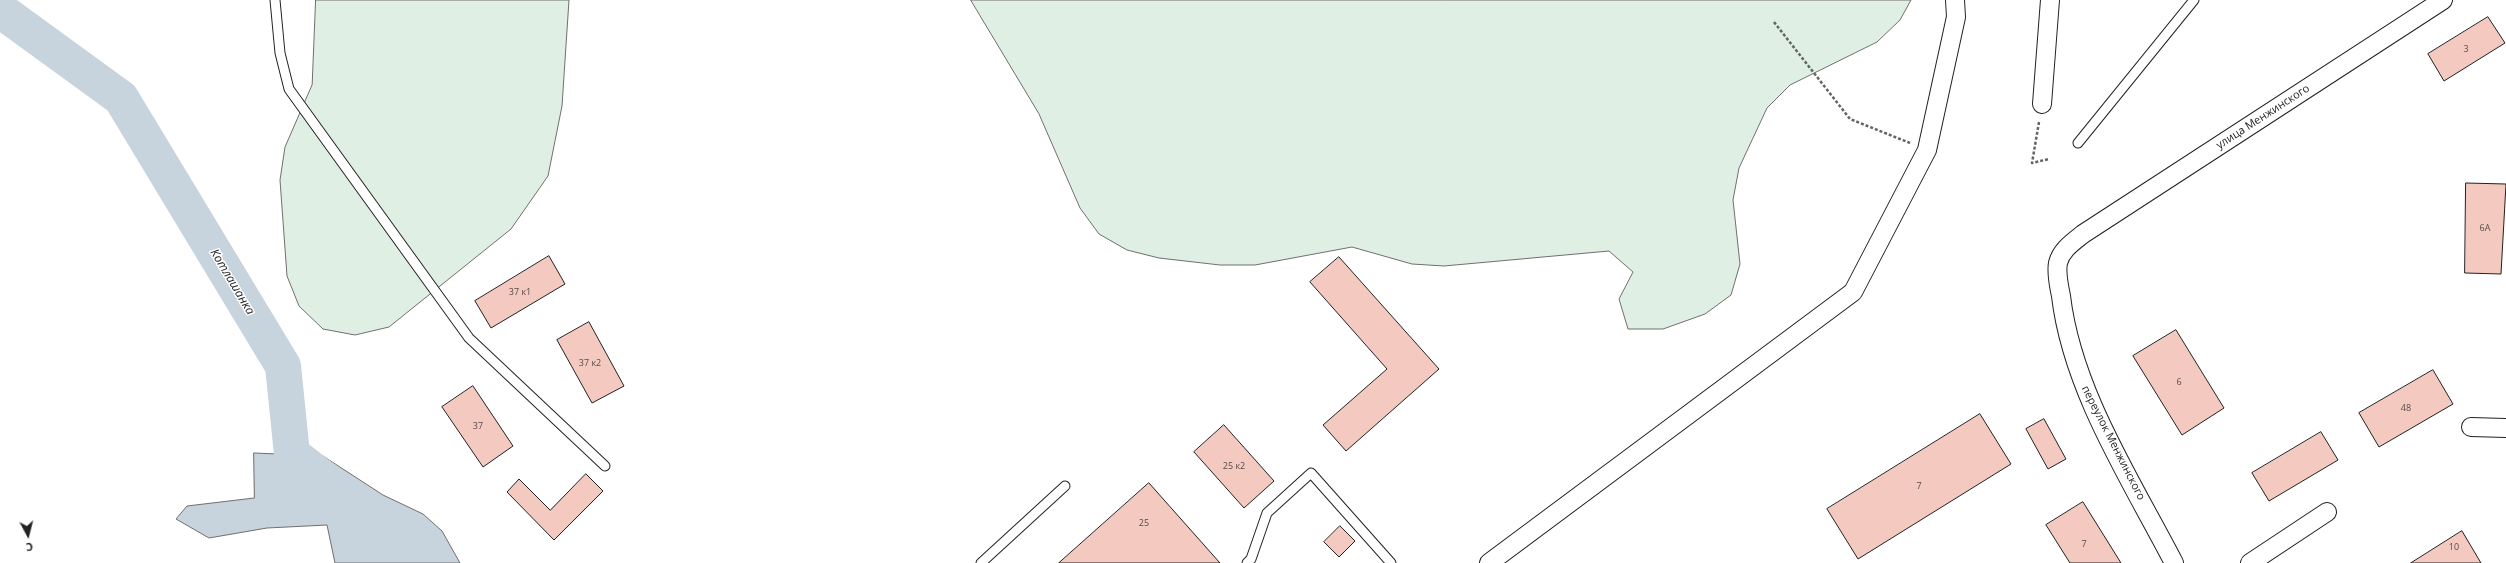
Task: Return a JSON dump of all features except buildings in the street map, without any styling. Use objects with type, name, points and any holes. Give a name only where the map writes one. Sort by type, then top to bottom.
[{"type":"street","points":[[1489,563],[1853,292],[1927,150],[1956,17],[1955,0]]},
{"type":"street","points":[[2042,104],[2050,0]]},
{"type":"street","name":"улица Менжинского","points":[[2083,234],[2443,0]]},
{"type":"street","name":"переулок Менжинского","points":[[2083,234],[2062,253],[2058,264],[2068,338],[2089,398],[2174,563]]},
{"type":"street","points":[[2471,427],[2506,428]]},
{"type":"street","points":[[2250,563],[2327,512]]},
{"type":"lane","points":[[275,0],[280,53],[289,89],[468,338],[605,466]]},
{"type":"lane","points":[[2078,143],[2194,0]]},
{"type":"lane","points":[[1247,563],[1251,559],[1267,513],[1311,473],[1391,563]]},
{"type":"lane","points":[[981,563],[1065,486]]},
{"type":"path","points":[[1774,22],[1850,119],[1927,150]]},
{"type":"path","points":[[2042,104],[2032,163],[2049,159]]},
{"type":"green space","points":[[316,0],[569,0],[562,106],[548,176],[511,229],[389,327],[355,335],[323,329],[299,306],[287,276],[280,180],[285,147],[312,85]]},
{"type":"green space","points":[[971,0],[1911,0],[1900,20],[1877,42],[1790,85],[1767,108],[1739,168],[1733,200],[1740,264],[1731,295],[1705,314],[1663,329],[1628,329],[1619,299],[1633,272],[1609,251],[1444,266],[1412,264],[1352,247],[1255,265],[1220,265],[1159,258],[1127,250],[1099,234],[1080,208],[1039,114]]},
{"type":"shaded area","points":[[254,453],[323,456],[383,495],[423,514],[442,531],[460,563],[335,563],[327,525],[267,528],[209,538],[176,519],[187,506],[254,498]]},
{"type":"waterway","name":"Котлашанка","points":[[0,10],[121,98],[283,366],[292,454],[331,484]]}]
